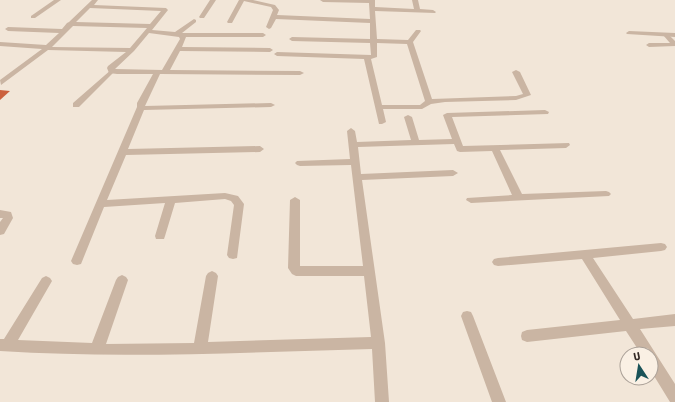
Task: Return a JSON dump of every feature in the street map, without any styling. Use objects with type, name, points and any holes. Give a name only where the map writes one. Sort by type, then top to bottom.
[{"type":"street","points":[[32,18],[58,0]]},
{"type":"street","points":[[1,83],[48,47],[69,24],[95,0]]},
{"type":"street","points":[[202,17],[213,0]]},
{"type":"street","points":[[230,22],[242,0]]},
{"type":"street","points":[[245,0],[273,6],[276,10],[269,27]]},
{"type":"street","points":[[277,54],[374,57],[374,9],[372,0],[323,0]]},
{"type":"street","points":[[415,0],[417,11]]},
{"type":"street","points":[[88,6],[165,10],[132,50],[111,68],[112,71],[300,73]]},
{"type":"street","points":[[374,9],[433,12]]},
{"type":"street","points":[[274,17],[373,22]]},
{"type":"street","points":[[180,34],[194,20]]},
{"type":"street","points":[[69,24],[150,28],[180,34],[263,35]]},
{"type":"street","points":[[8,29],[63,31]]},
{"type":"street","points":[[410,42],[418,31]]},
{"type":"street","points":[[629,33],[675,35]]},
{"type":"street","points":[[77,261],[141,107],[141,103],[183,39],[180,34]]},
{"type":"street","points":[[292,39],[410,42]]},
{"type":"street","points":[[410,42],[429,102]]},
{"type":"street","points":[[0,44],[48,47],[51,49],[132,50]]},
{"type":"street","points":[[177,49],[270,50]]},
{"type":"street","points":[[367,57],[382,122]]},
{"type":"street","points":[[379,107],[422,106],[429,102],[516,98],[527,95],[516,72]]},
{"type":"street","points":[[141,107],[147,109],[271,105]]},
{"type":"street","points":[[545,112],[447,115],[460,149],[566,145]]},
{"type":"street","points":[[408,118],[416,143]]},
{"type":"street","points":[[351,132],[378,344],[382,402]]},
{"type":"street","points":[[352,145],[457,141]]},
{"type":"street","points":[[122,152],[260,148]]},
{"type":"street","points":[[494,148],[518,197]]},
{"type":"street","points":[[300,163],[355,162]]},
{"type":"street","points":[[357,177],[453,173]]},
{"type":"street","points":[[471,200],[606,194]]},
{"type":"street","points":[[101,204],[225,196],[234,198],[239,204],[233,255]]},
{"type":"street","points":[[160,236],[171,200]]},
{"type":"street","points":[[294,200],[294,268],[296,271],[369,271]]},
{"type":"street","points":[[0,214],[7,215],[8,218],[0,231]]},
{"type":"street","points":[[498,262],[661,247]]},
{"type":"street","points":[[585,254],[643,346]]},
{"type":"street","points":[[200,349],[212,276]]},
{"type":"street","points":[[97,349],[122,280]]},
{"type":"street","points":[[3,346],[46,281]]},
{"type":"street","points":[[467,316],[500,402]]},
{"type":"street","points":[[527,336],[675,320]]},
{"type":"street","points":[[3,346],[97,349],[200,349],[378,344]]},
{"type":"street","points":[[659,372],[675,397]]},
{"type":"lane","points":[[649,45],[673,45],[673,42],[666,35]]},
{"type":"lane","points":[[76,105],[112,71]]},
{"type":"building","points":[[0,90],[10,91],[0,100]]}]
